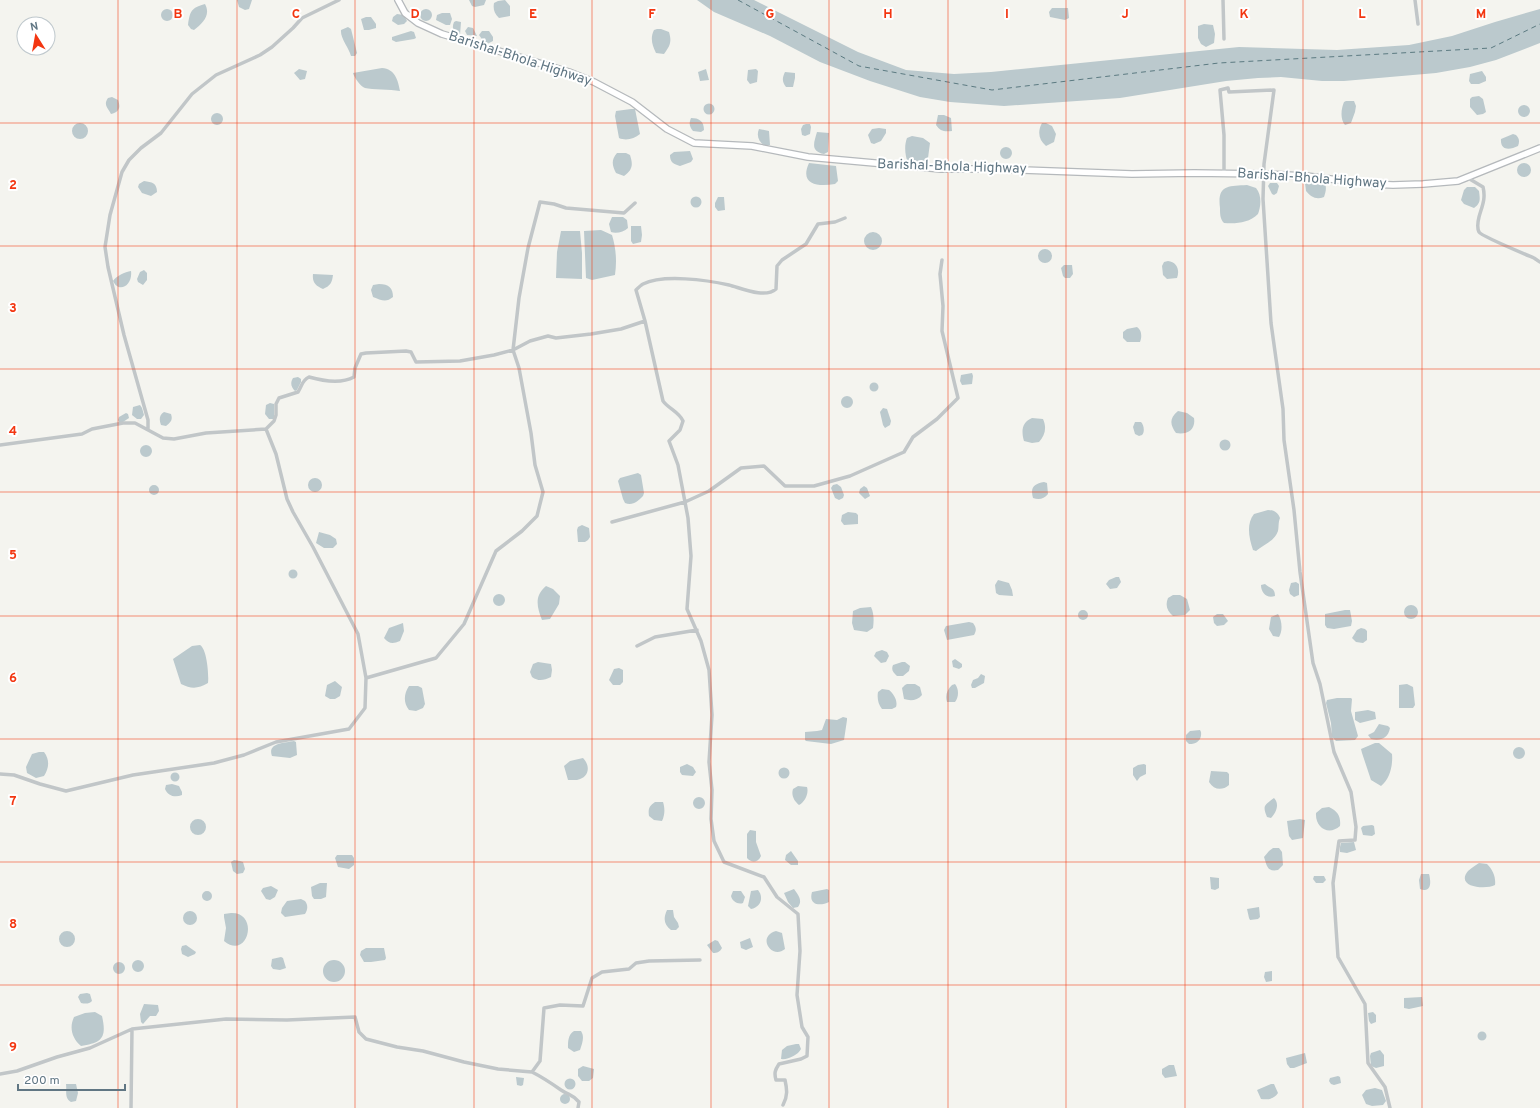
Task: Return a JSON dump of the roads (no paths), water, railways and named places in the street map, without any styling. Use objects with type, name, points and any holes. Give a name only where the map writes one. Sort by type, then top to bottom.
[{"type":"highway","name":"Barishal-Bhola Highway","points":[[398,0],[405,13],[418,23],[442,34],[569,72],[594,82],[632,102],[667,130],[694,143],[752,146],[808,157],[941,169],[995,169],[1132,174],[1264,174],[1306,176],[1371,184],[1393,185],[1449,182],[1468,178],[1540,148]]},
{"type":"street","points":[[148,430],[148,420],[124,335],[108,267],[105,247],[110,215],[122,172],[129,160],[141,148],[161,133],[192,94],[216,75],[260,55],[272,47],[294,28],[302,18],[339,0]]},
{"type":"street","points":[[1223,0],[1224,39]]},
{"type":"street","points":[[1415,0],[1418,24]]},
{"type":"street","points":[[1224,173],[1224,135],[1220,90],[1228,88],[1229,92],[1273,89],[1264,174],[1263,218],[1271,323],[1283,409],[1284,440],[1313,663],[1320,684],[1334,752],[1351,792],[1356,827],[1355,840],[1339,841],[1333,883],[1338,957],[1365,1004],[1368,1063],[1385,1087],[1390,1108]]},
{"type":"street","points":[[1468,178],[1483,187],[1484,201],[1478,219],[1477,228],[1479,233],[1540,262]]},
{"type":"street","points":[[366,678],[436,658],[464,624],[496,552],[522,531],[537,516],[543,492],[535,465],[531,433],[519,368],[513,350],[519,298],[528,248],[540,202],[566,208],[624,213],[635,203]]},
{"type":"street","points":[[783,1105],[786,1099],[787,1090],[785,1080],[776,1080],[774,1074],[779,1064],[807,1056],[808,1045],[808,1037],[802,1027],[797,995],[800,951],[798,914],[777,897],[764,877],[724,862],[714,841],[712,790],[709,762],[712,715],[709,670],[701,641],[687,609],[691,556],[688,518],[678,465],[669,441],[680,430],[683,421],[680,414],[670,409],[662,400],[645,321],[636,290],[643,284],[663,279],[676,278],[728,285],[754,292],[772,292],[776,289],[776,266],[782,260],[806,244],[818,224],[835,222],[845,218]]},
{"type":"street","points":[[612,522],[685,502],[709,491],[742,468],[764,466],[785,486],[814,486],[850,476],[904,452],[913,437],[937,419],[958,398],[942,331],[940,274],[942,260]]},
{"type":"street","points":[[0,445],[82,434],[99,427],[123,423],[135,424],[163,438],[174,439],[206,433],[266,429],[274,421],[276,415],[276,404],[279,398],[298,392],[305,378],[309,377],[336,381],[349,380],[354,377],[355,368],[361,354],[366,352],[406,351],[411,352],[416,362],[470,359],[513,350],[548,336],[556,338],[591,334],[621,329],[645,321]]},
{"type":"street","points":[[0,774],[14,775],[66,791],[134,775],[214,763],[244,755],[276,742],[349,729],[365,708],[366,678],[358,634],[287,499],[276,454],[266,429]]},
{"type":"street","points":[[637,646],[655,637],[697,630]]},
{"type":"street","points":[[532,1072],[540,1061],[544,1008],[560,1005],[583,1006],[592,978],[602,972],[629,969],[636,963],[643,962],[700,960]]},
{"type":"street","points":[[0,1074],[17,1071],[57,1057],[90,1048],[132,1030],[226,1019],[287,1020],[355,1017],[359,1032],[366,1039],[397,1047],[424,1051],[464,1062],[532,1072],[547,1079],[565,1092],[572,1094],[579,1102],[578,1108]]},
{"type":"street","points":[[131,1108],[132,1030]]}]
